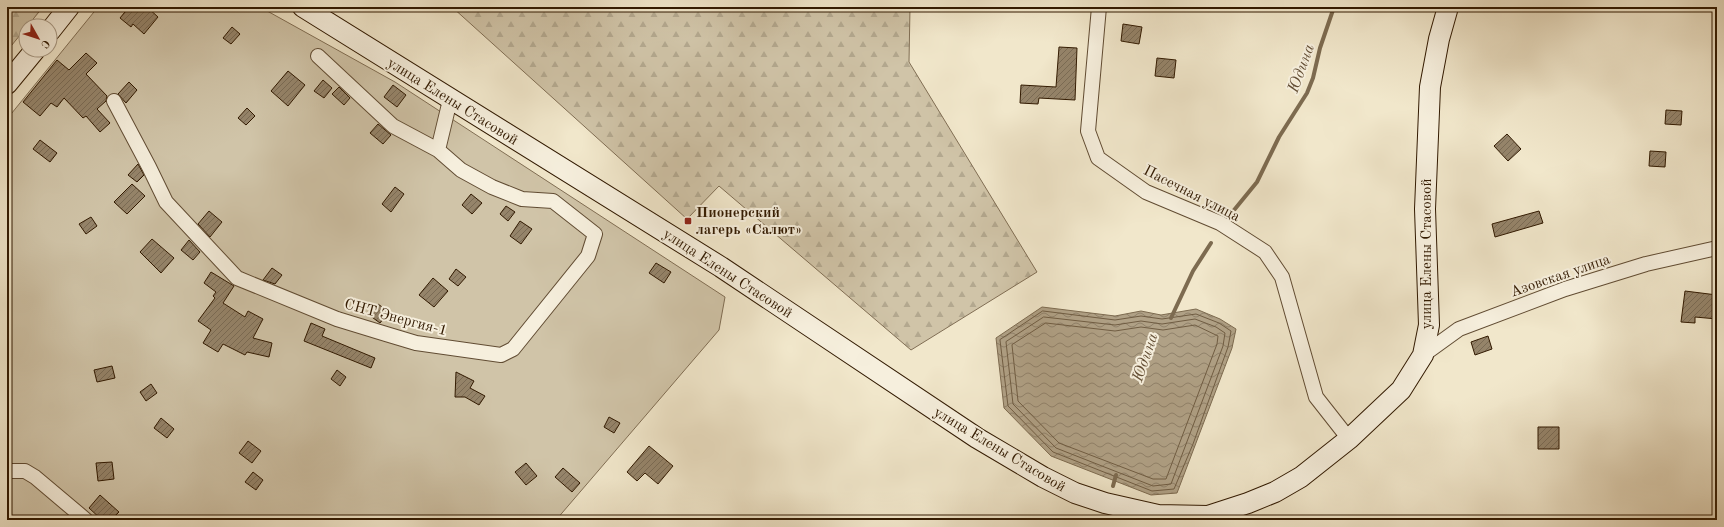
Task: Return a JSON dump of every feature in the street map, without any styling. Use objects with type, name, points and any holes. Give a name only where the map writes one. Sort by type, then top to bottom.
[{"type":"main road","points":[[58,21],[69,7]]},
{"type":"main road","name":"улица Елены Стасовой","points":[[303,7],[450,100],[721,267],[977,438],[1043,477],[1075,493],[1105,504],[1158,515],[1208,516],[1248,503],[1275,492],[1301,477],[1349,440],[1402,390],[1423,355],[1429,325],[1425,209],[1430,87],[1439,39],[1448,7]]},
{"type":"main road","points":[[7,84],[28,58]]},
{"type":"street","name":"Пасечная улица","points":[[1099,7],[1088,131],[1098,158],[1146,192],[1220,223],[1265,252],[1282,277],[1316,397],[1349,440]]},
{"type":"street","points":[[318,56],[393,126],[438,150],[450,100]]},
{"type":"street","name":"СНТ Энергия-1","points":[[114,101],[166,202],[237,278],[337,320],[416,343],[501,355],[513,349],[588,256],[595,234],[553,201],[522,199],[492,187],[461,170],[438,150]]},
{"type":"street","name":"Азовская улица","points":[[1423,355],[1459,329],[1565,289],[1646,264],[1717,248]]},
{"type":"street","points":[[7,471],[25,471],[35,477],[86,520]]},
{"type":"green space","points":[[7,7],[43,7],[34,18],[18,18],[18,38],[7,51]]},
{"type":"green space","points":[[98,7],[260,7],[395,82],[725,297],[719,330],[556,520],[7,520],[7,119]]},
{"type":"green space","points":[[452,7],[910,7],[909,62],[1037,272],[911,350],[719,186],[687,219]]},
{"type":"water","points":[[1042,307],[1115,316],[1141,311],[1161,315],[1196,309],[1220,319],[1236,329],[1232,348],[1177,493],[1151,495],[1051,456],[1004,408],[996,338]]},
{"type":"building","points":[[129,7],[147,7],[158,17],[144,34],[133,24],[131,27],[120,18]]},
{"type":"building","points":[[1123,24],[1142,27],[1139,44],[1121,41]]},
{"type":"building","points":[[232,27],[240,34],[231,44],[223,38]]},
{"type":"building","points":[[1059,47],[1077,48],[1075,100],[1039,98],[1038,104],[1020,103],[1021,85],[1056,87]]},
{"type":"building","points":[[86,53],[97,63],[86,74],[107,96],[106,101],[97,109],[110,123],[100,132],[86,116],[83,118],[64,98],[57,107],[51,103],[40,116],[23,102],[57,60],[69,70]]},
{"type":"building","points":[[1157,58],[1176,60],[1174,78],[1155,76]]},
{"type":"building","points":[[288,71],[305,85],[288,106],[271,91]]},
{"type":"building","points":[[323,80],[332,88],[324,98],[314,91]]},
{"type":"building","points":[[129,82],[137,90],[126,103],[118,94]]},
{"type":"building","points":[[393,85],[406,95],[397,107],[384,97]]},
{"type":"building","points":[[339,87],[350,98],[344,105],[332,94]]},
{"type":"building","points":[[247,108],[255,116],[246,125],[238,118]]},
{"type":"building","points":[[1666,110],[1682,111],[1681,125],[1665,124]]},
{"type":"building","points":[[378,124],[391,135],[383,144],[370,133]]},
{"type":"building","points":[[1507,134],[1521,149],[1508,161],[1494,146]]},
{"type":"building","points":[[40,140],[57,153],[50,162],[33,149]]},
{"type":"building","points":[[1650,151],[1666,152],[1665,167],[1649,166]]},
{"type":"building","points":[[138,164],[144,175],[137,182],[128,175]]},
{"type":"building","points":[[132,184],[145,196],[127,214],[114,202]]},
{"type":"building","points":[[395,187],[404,194],[391,212],[382,204]]},
{"type":"building","points":[[471,194],[482,203],[472,214],[462,205]]},
{"type":"building","points":[[506,206],[515,212],[508,221],[500,214]]},
{"type":"building","points":[[209,211],[222,222],[210,237],[198,224]]},
{"type":"building","points":[[1539,211],[1543,223],[1495,237],[1492,224]]},
{"type":"building","points":[[91,217],[97,226],[86,234],[79,224]]},
{"type":"building","points":[[520,221],[532,229],[521,244],[510,236]]},
{"type":"building","points":[[152,239],[174,258],[161,273],[140,252]]},
{"type":"building","points":[[189,240],[200,252],[193,260],[181,250]]},
{"type":"building","points":[[656,263],[671,272],[664,283],[649,273]]},
{"type":"building","points":[[272,268],[282,275],[275,284],[263,280]]},
{"type":"building","points":[[456,269],[466,277],[458,286],[449,279]]},
{"type":"building","points":[[211,272],[234,286],[223,303],[245,317],[248,311],[263,319],[253,338],[272,343],[269,357],[247,352],[245,355],[223,344],[218,352],[203,343],[211,330],[198,321],[215,298],[213,296],[216,292],[204,283]]},
{"type":"building","points":[[433,278],[448,291],[434,307],[419,295]]},
{"type":"building","points":[[1685,291],[1717,295],[1717,319],[1695,317],[1695,323],[1681,322]]},
{"type":"building","points":[[378,304],[389,312],[380,323],[369,315]]},
{"type":"building","points":[[311,323],[325,329],[322,336],[375,358],[371,368],[304,341]]},
{"type":"building","points":[[1488,336],[1492,349],[1475,355],[1471,342]]},
{"type":"building","points":[[112,366],[115,378],[97,382],[94,370]]},
{"type":"building","points":[[337,370],[346,377],[340,386],[331,379]]},
{"type":"building","points":[[456,372],[474,381],[470,388],[485,396],[479,405],[465,397],[455,397]]},
{"type":"building","points":[[151,384],[157,393],[146,401],[140,392]]},
{"type":"building","points":[[609,417],[620,423],[614,433],[604,427]]},
{"type":"building","points":[[161,418],[174,429],[167,438],[154,428]]},
{"type":"building","points":[[1538,427],[1559,427],[1559,449],[1538,449]]},
{"type":"building","points":[[248,441],[261,451],[252,463],[239,453]]},
{"type":"building","points":[[649,446],[673,466],[658,484],[645,473],[637,481],[627,472]]},
{"type":"building","points":[[112,462],[114,479],[98,481],[96,463]]},
{"type":"building","points":[[526,463],[537,476],[526,485],[515,472]]},
{"type":"building","points":[[563,468],[580,483],[572,492],[555,477]]},
{"type":"building","points":[[253,472],[263,480],[256,490],[245,482]]},
{"type":"building","points":[[100,495],[119,512],[111,520],[102,520],[89,508]]},
{"type":"waterway","name":"Юдина","points":[[1230,215],[1257,182],[1279,137],[1307,93],[1313,78],[1320,48],[1334,7]]},
{"type":"waterway","name":"Юдина","points":[[1171,318],[1193,271],[1211,243]]},
{"type":"waterway","name":"Юдина","points":[[1113,486],[1116,475]]},
{"type":"place","name":"Пионерский лагерь «Салют»","points":[[688,221]]}]
